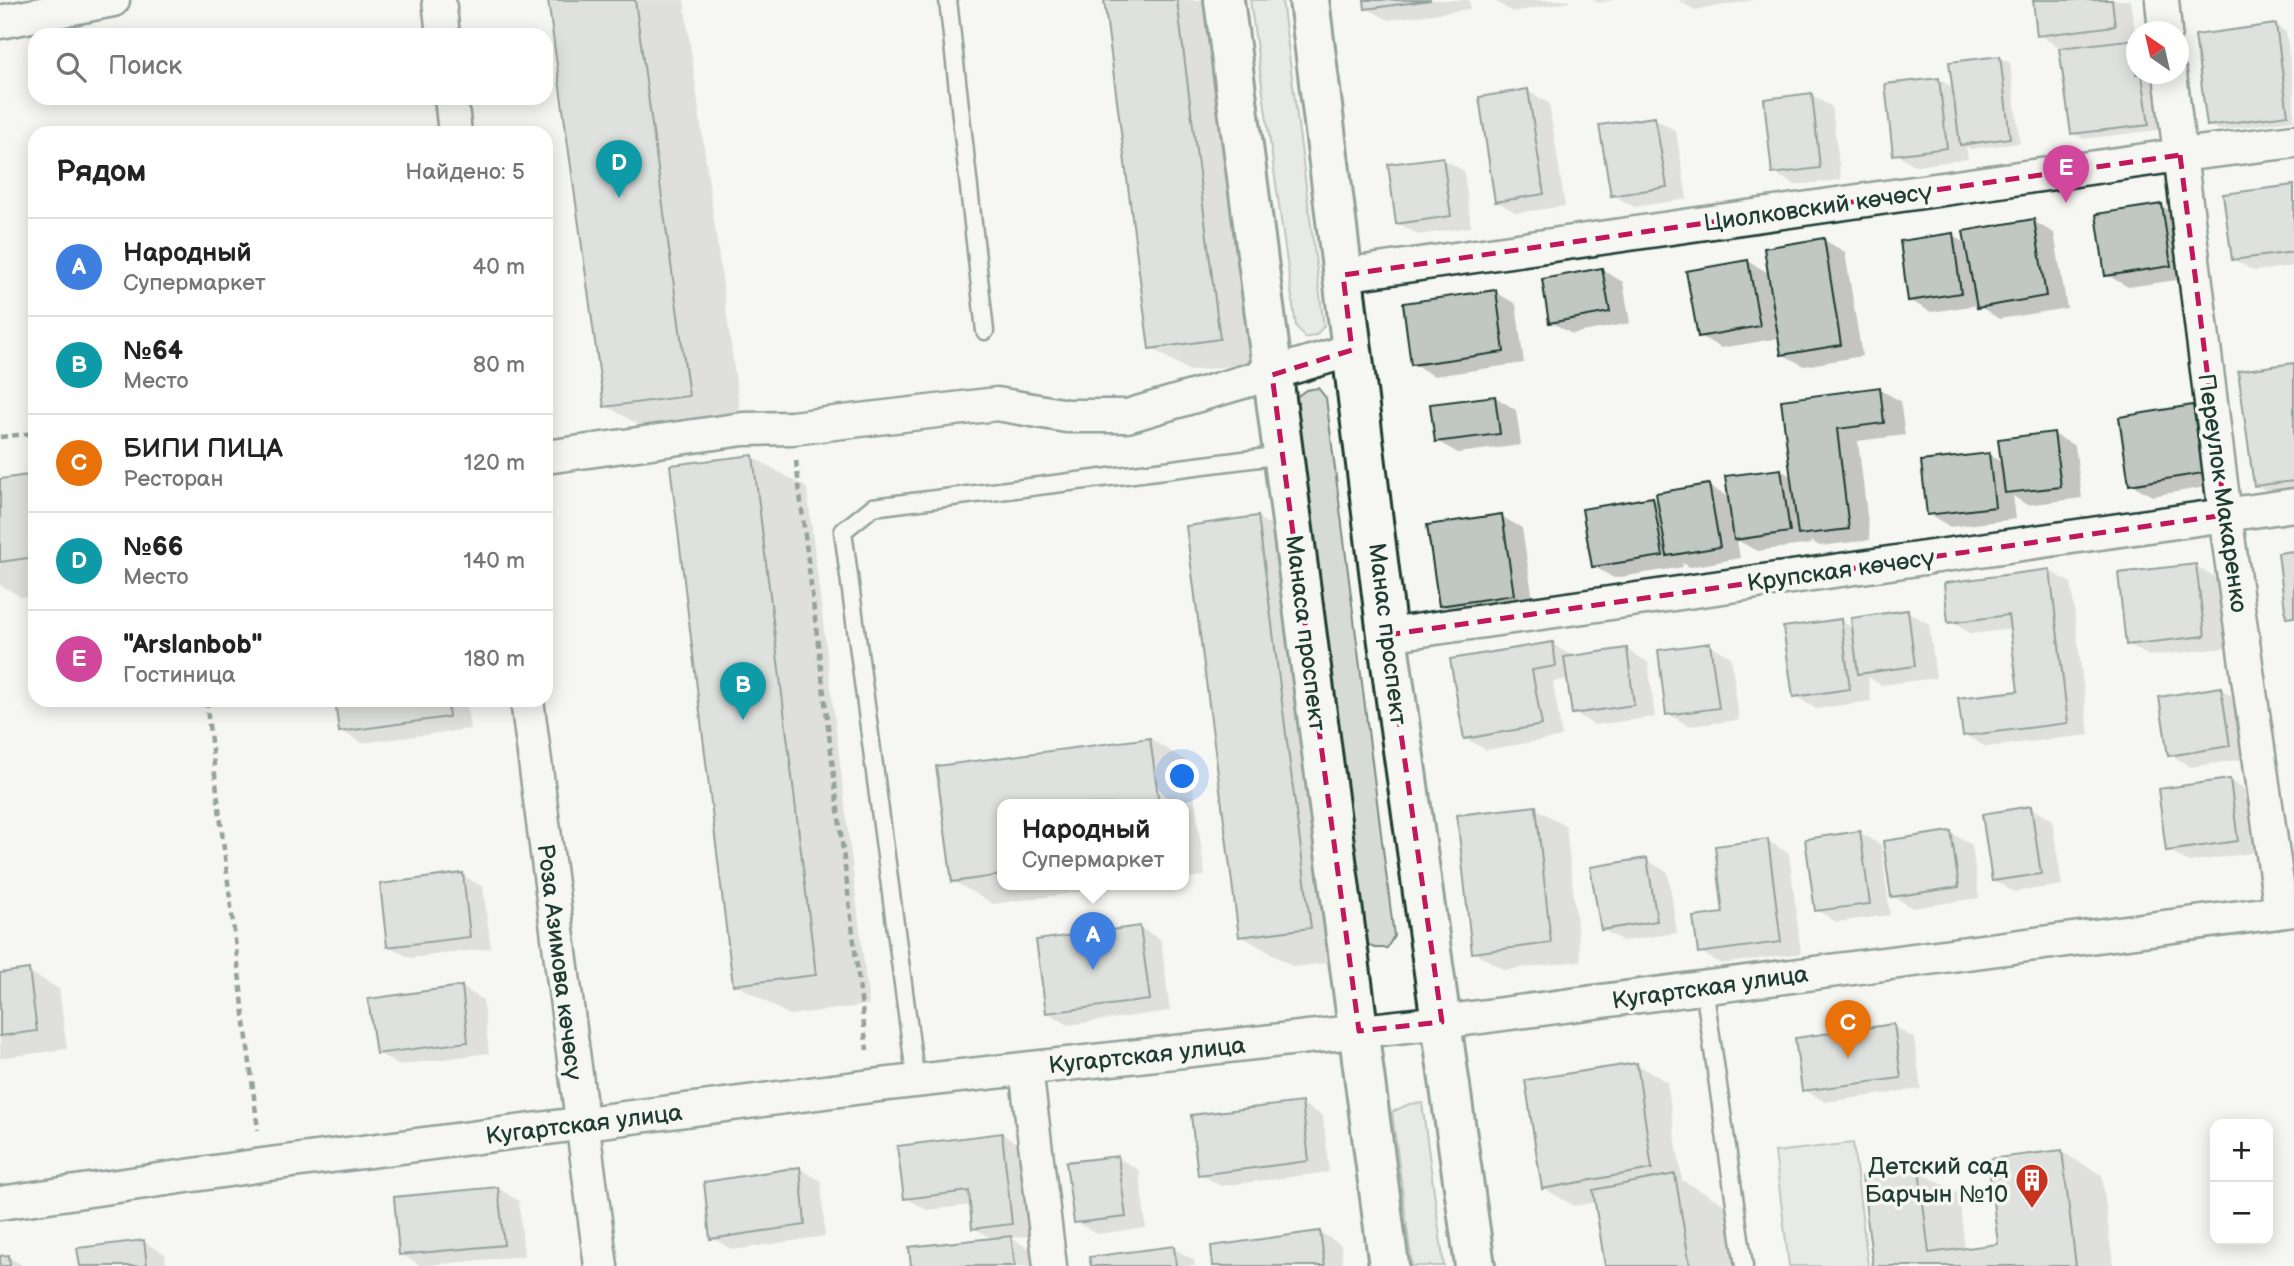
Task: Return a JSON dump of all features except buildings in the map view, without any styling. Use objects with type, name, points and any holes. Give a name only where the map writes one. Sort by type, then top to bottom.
[{"type":"main road","name":"Манаса проспект","points":[[1224,0],[1389,1266]]},
{"type":"main road","name":"Манас проспект","points":[[1309,0],[1387,635],[1475,1266]]},
{"type":"street","points":[[0,22],[113,0]]},
{"type":"street","points":[[439,0],[442,28]]},
{"type":"street","points":[[2162,0],[2164,21]]},
{"type":"street","name":"Переулок Макаренко","points":[[2171,84],[2225,515],[2287,911]]},
{"type":"street","points":[[452,105],[454,126]]},
{"type":"street","name":"Циолковский көчөсү","points":[[1343,275],[2294,141]]},
{"type":"street","points":[[553,456],[743,429],[792,428],[997,404],[1067,416],[1127,416],[1352,350]]},
{"type":"street","name":"Крупская көчөсү","points":[[1387,635],[2294,505]]},
{"type":"street","name":"Роза Азимова көчөсү","points":[[528,707],[601,1266]]},
{"type":"street","name":"Кугартская улица","points":[[0,1203],[262,1165],[871,1086],[1442,1022],[2287,911]]},
{"type":"street","points":[[1026,1069],[1050,1266]]},
{"type":"lane","points":[[948,0],[985,331]]},
{"type":"lane","points":[[916,1082],[843,531],[873,507],[1283,455]]},
{"type":"lane","points":[[1704,987],[1744,1266]]},
{"type":"path","points":[[792,428],[871,1086]]},
{"type":"path","points":[[0,437],[28,434]]},
{"type":"path","points":[[207,707],[262,1165]]},
{"type":"highlighted area","points":[[2180,155],[2225,515],[1387,635],[1442,1022],[1359,1031],[1272,375],[1352,350],[1343,275]]},
{"type":"shaded area","points":[[1250,0],[1282,0],[1324,326],[1316,335],[1305,338],[1296,326]]},
{"type":"shaded area","points":[[1318,388],[1326,398],[1394,936],[1387,948],[1375,948],[1366,943],[1364,933],[1295,398],[1306,390]]},
{"type":"shaded area","points":[[1422,1103],[1444,1266],[1412,1266],[1392,1112],[1409,1104]]},
{"type":"shaded area","points":[[1853,1143],[1868,1266],[1789,1266],[1775,1152]]},
{"type":"place","name":"№66","points":[[619,198]]},
{"type":"place","name":"\"Arslanbob\"","points":[[2066,203]]},
{"type":"place","name":"№64","points":[[743,720]]},
{"type":"place","name":"Народный","points":[[1093,970]]},
{"type":"place","name":"БИПИ ПИЦА","points":[[1848,1058]]},
{"type":"place","name":"Детский сад Барчын №10","points":[[2032,1210]]}]
